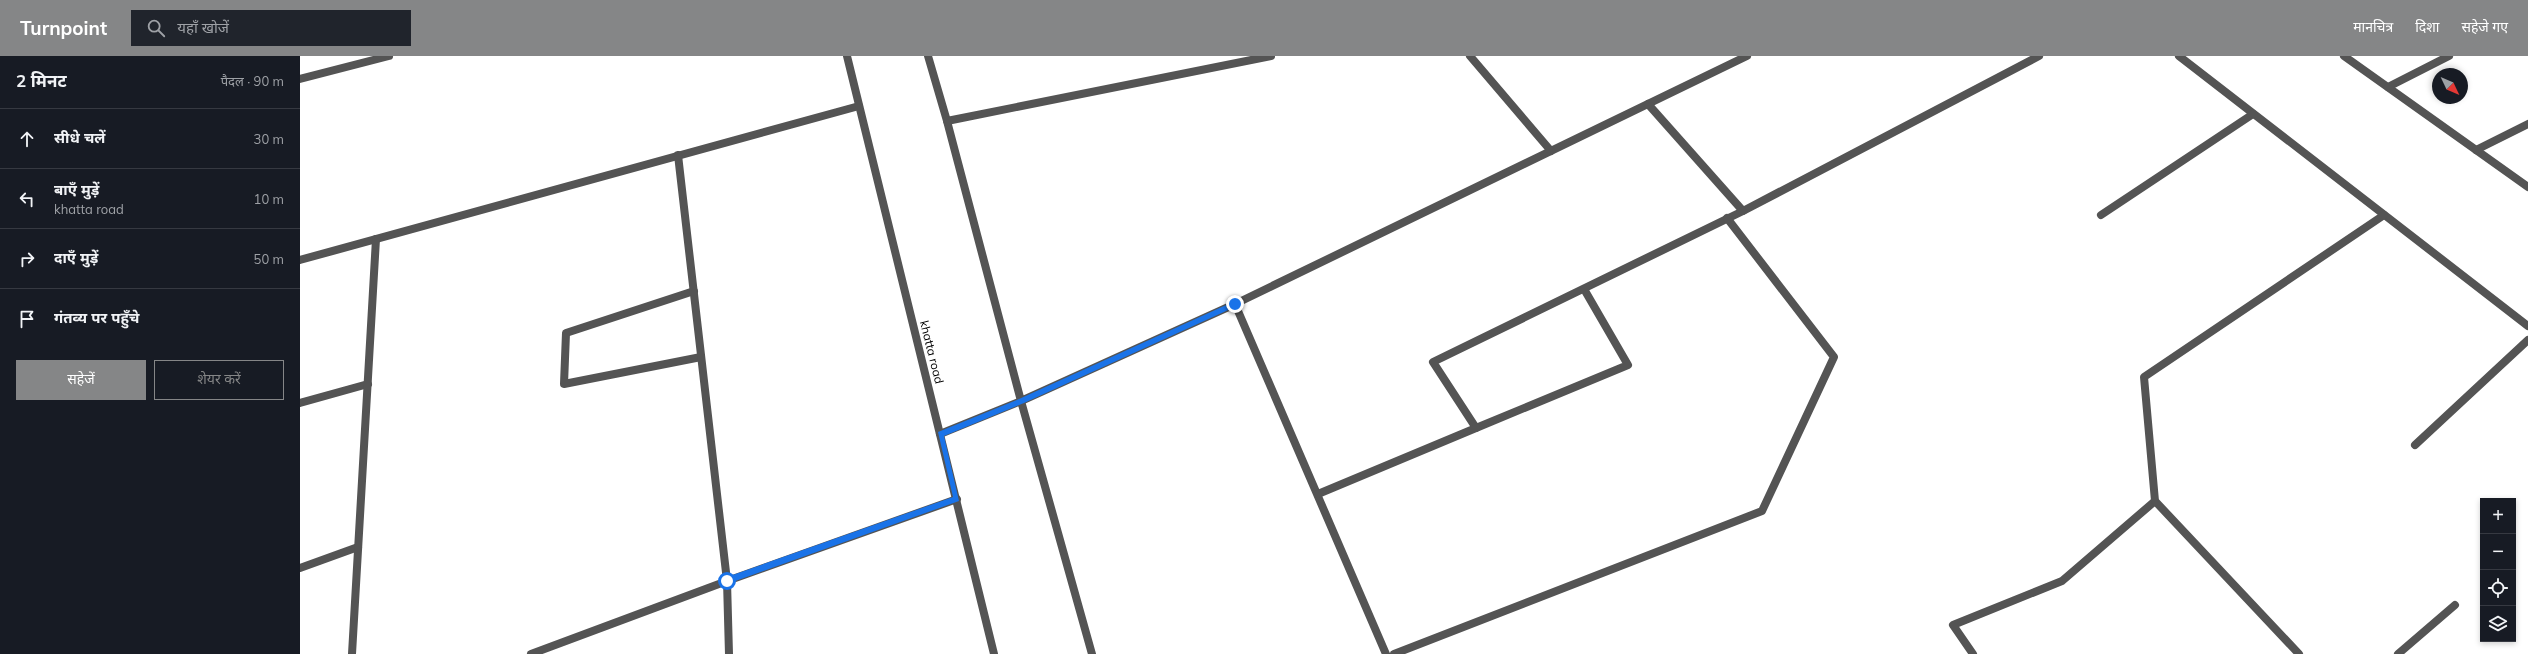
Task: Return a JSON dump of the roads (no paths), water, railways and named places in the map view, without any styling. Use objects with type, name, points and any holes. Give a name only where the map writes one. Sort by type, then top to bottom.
[{"type":"street","points":[[300,79],[389,56]]},
{"type":"street","name":"khatta road","points":[[847,56],[994,654]]},
{"type":"street","points":[[928,56],[947,121],[1021,401],[1092,654]]},
{"type":"street","points":[[947,121],[1271,56]]},
{"type":"street","points":[[1470,56],[1551,151]]},
{"type":"street","points":[[940,434],[1021,401],[1235,304],[1747,56]]},
{"type":"street","points":[[1476,428],[1433,362],[1743,211],[2039,56]]},
{"type":"street","points":[[2179,56],[2528,326]]},
{"type":"street","points":[[2344,56],[2528,187]]},
{"type":"street","points":[[2388,87],[2449,56]]},
{"type":"street","points":[[1648,104],[1743,211]]},
{"type":"street","points":[[300,260],[860,106]]},
{"type":"street","points":[[2101,215],[2253,114]]},
{"type":"street","points":[[2476,150],[2528,124]]},
{"type":"street","points":[[678,155],[727,581],[729,654]]},
{"type":"street","points":[[2299,654],[2154,501],[2144,377],[2384,215]]},
{"type":"street","points":[[1394,654],[1762,510],[1834,357],[1728,218]]},
{"type":"street","points":[[352,654],[376,239]]},
{"type":"street","points":[[1318,494],[1628,365],[1584,288]]},
{"type":"street","points":[[694,291],[566,333],[564,384],[701,357]]},
{"type":"street","points":[[1235,304],[1386,654]]},
{"type":"street","points":[[2415,445],[2528,340]]},
{"type":"street","points":[[300,403],[368,384]]},
{"type":"street","points":[[531,654],[727,581],[957,499]]},
{"type":"street","points":[[1973,654],[1953,625],[2062,581],[2154,501]]},
{"type":"street","points":[[300,568],[358,547]]},
{"type":"street","points":[[2398,654],[2455,605]]}]
